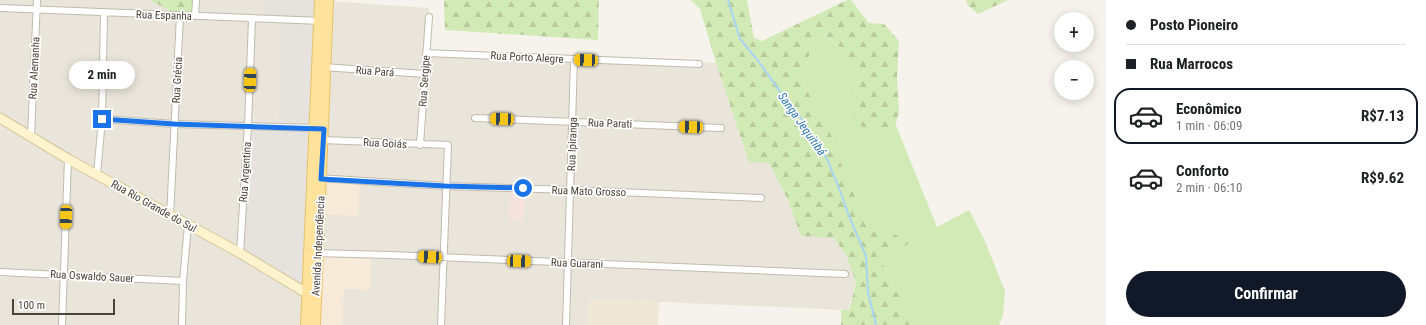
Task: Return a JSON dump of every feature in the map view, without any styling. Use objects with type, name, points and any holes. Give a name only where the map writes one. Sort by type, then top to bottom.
[{"type":"main road","name":"Avenida Independência","points":[[315,325],[312,296],[325,0]]},
{"type":"main road","name":"Avenida Independência","points":[[317,178],[323,140],[319,128]]},
{"type":"main road","name":"Avenida Independência","points":[[306,325],[312,296]]},
{"type":"street","name":"Rua Alemanha","points":[[31,136],[37,0]]},
{"type":"street","points":[[195,16],[196,0]]},
{"type":"street","name":"Rua Espanha","points":[[0,8],[323,21]]},
{"type":"street","points":[[97,175],[102,119],[104,13]]},
{"type":"street","name":"Rua Grécia","points":[[170,216],[180,15]]},
{"type":"street","name":"Rua Sergipe","points":[[420,145],[429,17]]},
{"type":"street","name":"Rua Argentina","points":[[240,254],[248,125],[252,19]]},
{"type":"street","name":"Rua Porto Alegre","points":[[426,53],[699,64]]},
{"type":"street","name":"Rua Ipiranga","points":[[566,325],[574,59]]},
{"type":"street","name":"Rua Pará","points":[[321,67],[425,74]]},
{"type":"street","name":"Rua Rio Grande do Sul","points":[[0,118],[68,159],[240,254],[312,296]]},
{"type":"street","name":"Rua Parati","points":[[474,118],[721,128]]},
{"type":"street","points":[[102,119],[174,124],[319,128]]},
{"type":"street","name":"Rua Goiás","points":[[323,140],[448,145],[445,186]]},
{"type":"street","points":[[62,325],[68,159]]},
{"type":"street","name":"Rua Mato Grosso","points":[[317,178],[445,186],[761,198]]},
{"type":"street","points":[[440,325],[444,258],[445,186]]},
{"type":"street","points":[[182,325],[183,280],[188,225]]},
{"type":"street","name":"Rua Guarani","points":[[314,253],[845,274]]},
{"type":"street","name":"Rua Oswaldo Sauer","points":[[0,272],[183,280]]},
{"type":"shaded area","points":[[0,0],[149,0],[180,15],[196,0],[263,0],[262,19],[281,20],[277,126],[307,294],[306,325],[0,325]]},
{"type":"shaded area","points":[[263,0],[320,0],[307,294],[240,253],[248,125],[277,126],[281,20],[262,19]]},
{"type":"shaded area","points":[[328,1],[429,8],[426,53],[716,63],[749,162],[769,162],[788,200],[801,236],[834,238],[846,255],[856,282],[848,310],[590,299],[588,325],[315,325]]},
{"type":"shaded area","points":[[321,179],[360,182],[358,216],[320,214]]},
{"type":"shaded area","points":[[511,192],[525,192],[523,221],[509,220]]},
{"type":"shaded area","points":[[318,253],[371,254],[370,290],[344,289],[342,325],[315,325]]},
{"type":"shaded area","points":[[590,299],[659,302],[658,325],[588,325]]},
{"type":"green space","points":[[149,0],[196,0],[195,16],[180,15]]},
{"type":"green space","points":[[444,0],[599,0],[598,40],[445,30]]},
{"type":"green space","points":[[691,0],[747,0],[754,38],[762,41],[847,0],[851,0],[869,23],[884,24],[899,41],[897,78],[899,112],[894,129],[863,128],[852,112],[858,80],[845,51],[824,35],[812,39],[804,82],[813,104],[830,132],[844,172],[864,217],[910,243],[880,259],[914,325],[841,325],[841,310],[849,310],[856,282],[846,255],[834,238],[801,236],[788,200],[769,163],[749,162],[716,63],[700,9]]},
{"type":"green space","points":[[966,0],[1008,0],[978,14],[968,5]]},
{"type":"green space","points":[[823,35],[845,51],[858,80],[852,112],[894,129],[895,123],[937,227],[969,210],[984,239],[1005,291],[1003,315],[999,325],[914,325],[880,259],[909,243],[864,217],[844,172],[830,132],[813,104],[804,82],[812,39]]},
{"type":"waterway","name":"Sanga Jequitibá","points":[[728,0],[740,39],[809,129],[828,161],[866,256],[868,292],[876,325]]},
{"type":"route","points":[[102,119],[174,124],[248,125],[324,129],[321,179],[445,186],[523,188]]}]
